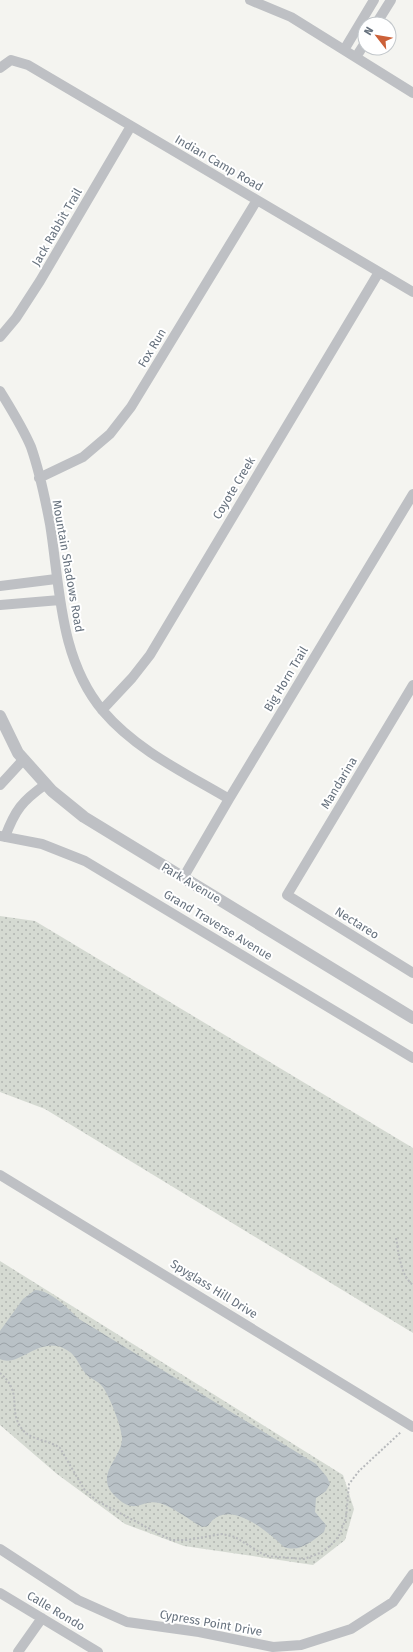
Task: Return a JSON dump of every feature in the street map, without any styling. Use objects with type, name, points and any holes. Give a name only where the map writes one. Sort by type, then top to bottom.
[{"type":"street","points":[[250,0],[291,17],[413,93]]},
{"type":"street","points":[[344,50],[374,0]]},
{"type":"street","points":[[381,16],[391,0]]},
{"type":"street","name":"Indian Camp Road","points":[[0,68],[11,60],[28,65],[413,292]]},
{"type":"street","name":"Jack Rabbit Trail","points":[[0,337],[40,282],[131,126]]},
{"type":"street","name":"Fox Run","points":[[39,478],[84,457],[114,428],[131,407],[257,200]]},
{"type":"street","name":"Coyote Creek","points":[[102,710],[132,678],[150,654],[379,272]]},
{"type":"street","name":"Mountain Shadows Road","points":[[0,391],[31,447],[50,523],[56,579],[68,643],[84,682],[102,710],[137,743],[229,799]]},
{"type":"street","name":"Big Horn Trail","points":[[183,878],[413,494]]},
{"type":"street","points":[[0,586],[56,579]]},
{"type":"street","points":[[0,605],[60,600]]},
{"type":"street","name":"Mandarina","points":[[287,895],[413,684]]},
{"type":"street","name":"Park Avenue","points":[[0,716],[18,753],[46,784],[84,817],[413,1018]]},
{"type":"street","points":[[0,785],[24,760]]},
{"type":"street","points":[[2,837],[12,818],[26,798],[46,784]]},
{"type":"street","name":"Grand Traverse Avenue","points":[[2,837],[42,844],[85,860],[413,1058]]},
{"type":"street","name":"Nectareo","points":[[287,895],[413,973]]},
{"type":"street","name":"Spyglass Hill Drive","points":[[0,1175],[410,1425]]},
{"type":"street","name":"Cypress Point Drive","points":[[0,1549],[78,1600],[127,1622],[199,1632],[273,1647],[302,1648],[351,1628],[392,1602],[413,1574]]},
{"type":"street","name":"Calle Rondo","points":[[0,1593],[98,1652]]},
{"type":"street","points":[[18,1652],[42,1618]]},
{"type":"path","points":[[396,1238],[407,1281],[413,1286]]},
{"type":"path","points":[[0,1374],[11,1385],[14,1392],[16,1421],[21,1429],[26,1434],[54,1444],[60,1448],[84,1489],[97,1501],[171,1540],[187,1540],[222,1534],[235,1537],[266,1556],[304,1559],[320,1553],[330,1546],[339,1536],[346,1518],[349,1484],[359,1471],[410,1425]]},
{"type":"shaded area","points":[[0,916],[35,921],[413,1148],[413,1333],[45,1109],[0,1092]]},
{"type":"shaded area","points":[[0,1261],[343,1475],[354,1509],[345,1540],[313,1565],[184,1546],[125,1524],[57,1474],[0,1425]]},
{"type":"water","points":[[35,1290],[47,1293],[64,1305],[79,1319],[316,1464],[327,1477],[330,1484],[326,1491],[316,1498],[315,1512],[326,1525],[324,1532],[306,1545],[290,1548],[284,1547],[257,1525],[236,1515],[226,1514],[216,1518],[208,1526],[202,1527],[164,1504],[153,1502],[133,1506],[122,1502],[109,1488],[107,1481],[108,1473],[121,1445],[122,1438],[111,1402],[101,1385],[88,1376],[74,1356],[68,1350],[63,1348],[45,1346],[14,1360],[7,1361],[0,1359],[0,1331],[23,1299]]}]
